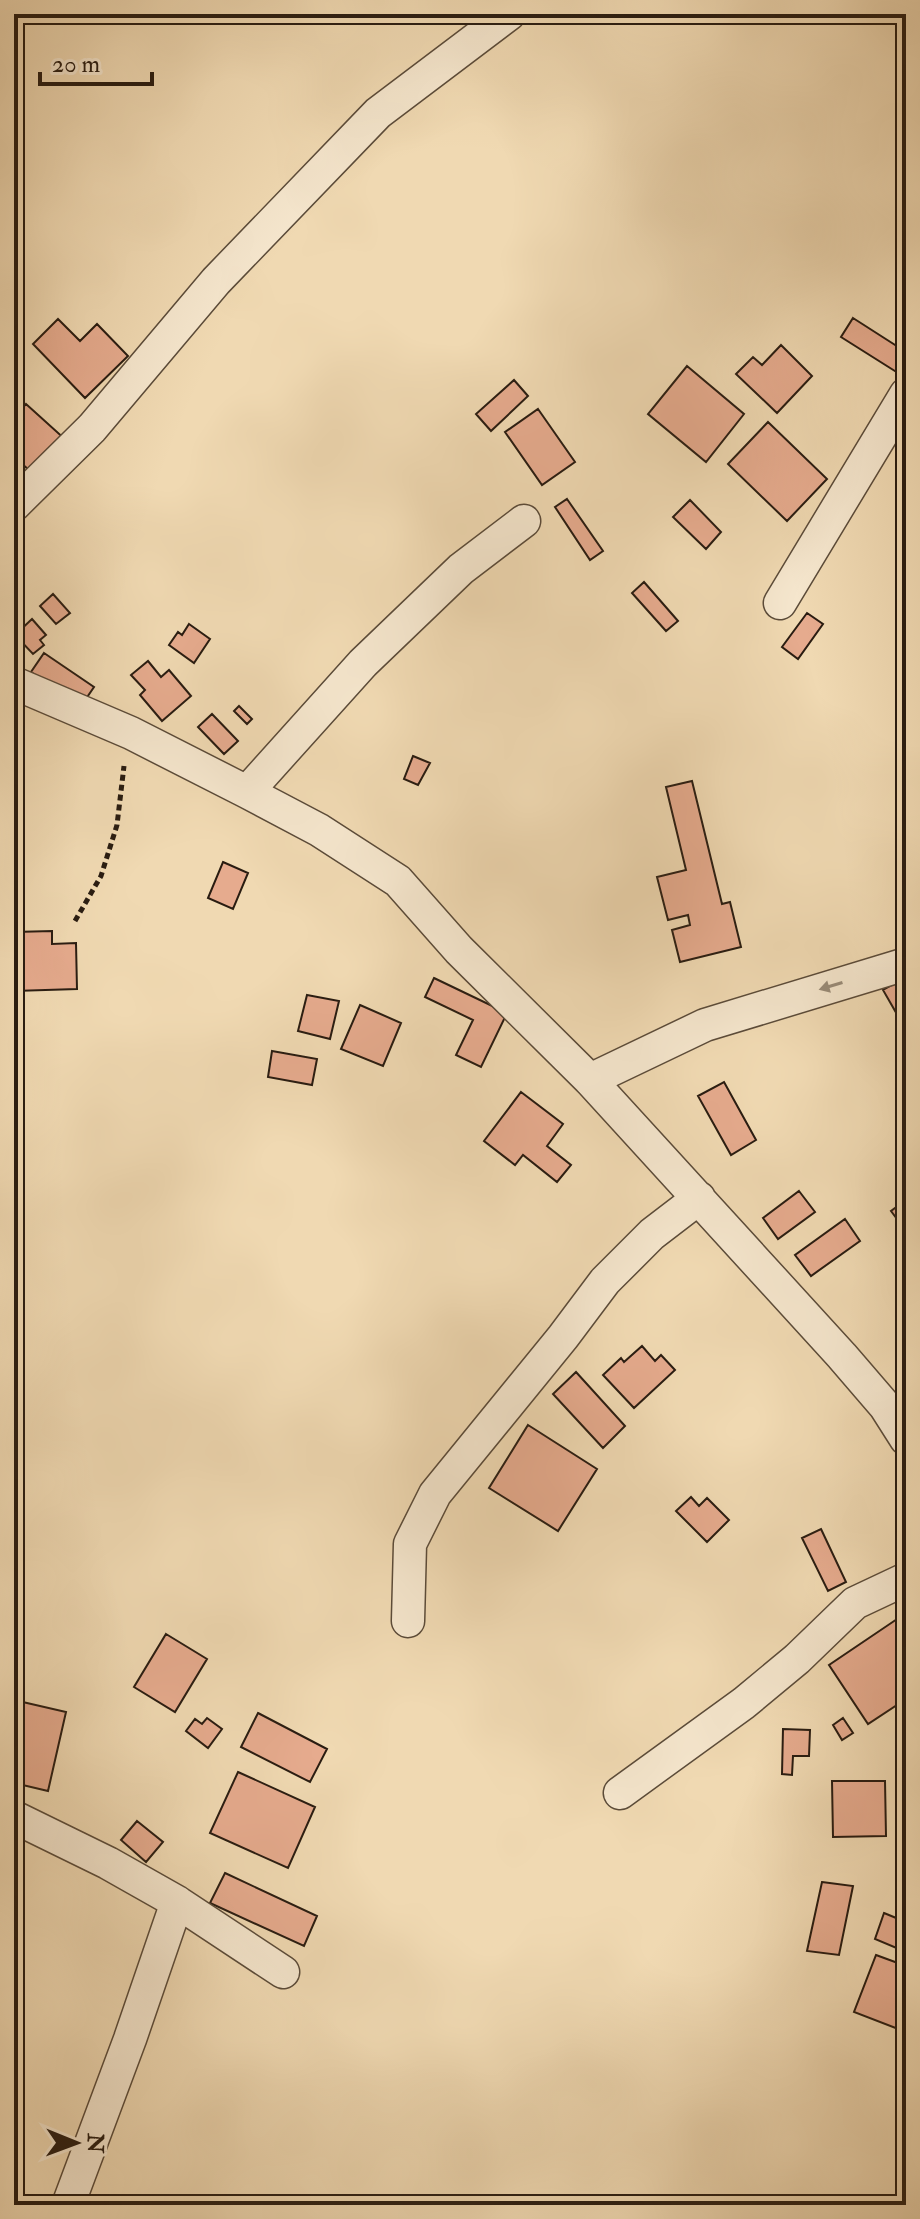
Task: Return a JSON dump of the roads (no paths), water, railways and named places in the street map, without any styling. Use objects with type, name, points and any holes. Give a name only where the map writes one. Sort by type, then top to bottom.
[{"type":"street","points":[[14,505],[92,428],[216,281],[378,113],[509,14]]},
{"type":"street","points":[[780,603],[906,394]]},
{"type":"street","points":[[247,792],[373,653],[461,569],[524,521]]},
{"type":"street","points":[[14,683],[131,733],[247,792],[319,830],[398,881],[459,950],[590,1080],[699,1198],[877,1396],[906,1439]]},
{"type":"street","points":[[590,1080],[705,1025],[906,964]]},
{"type":"street","points":[[408,1621],[410,1544],[435,1494],[605,1281],[652,1234],[699,1198]]},
{"type":"street","points":[[620,1793],[744,1703],[797,1659],[855,1603],[906,1579]]},
{"type":"street","points":[[14,1817],[108,1863],[177,1902],[283,1972]]},
{"type":"street","points":[[68,2205],[177,1902]]}]
